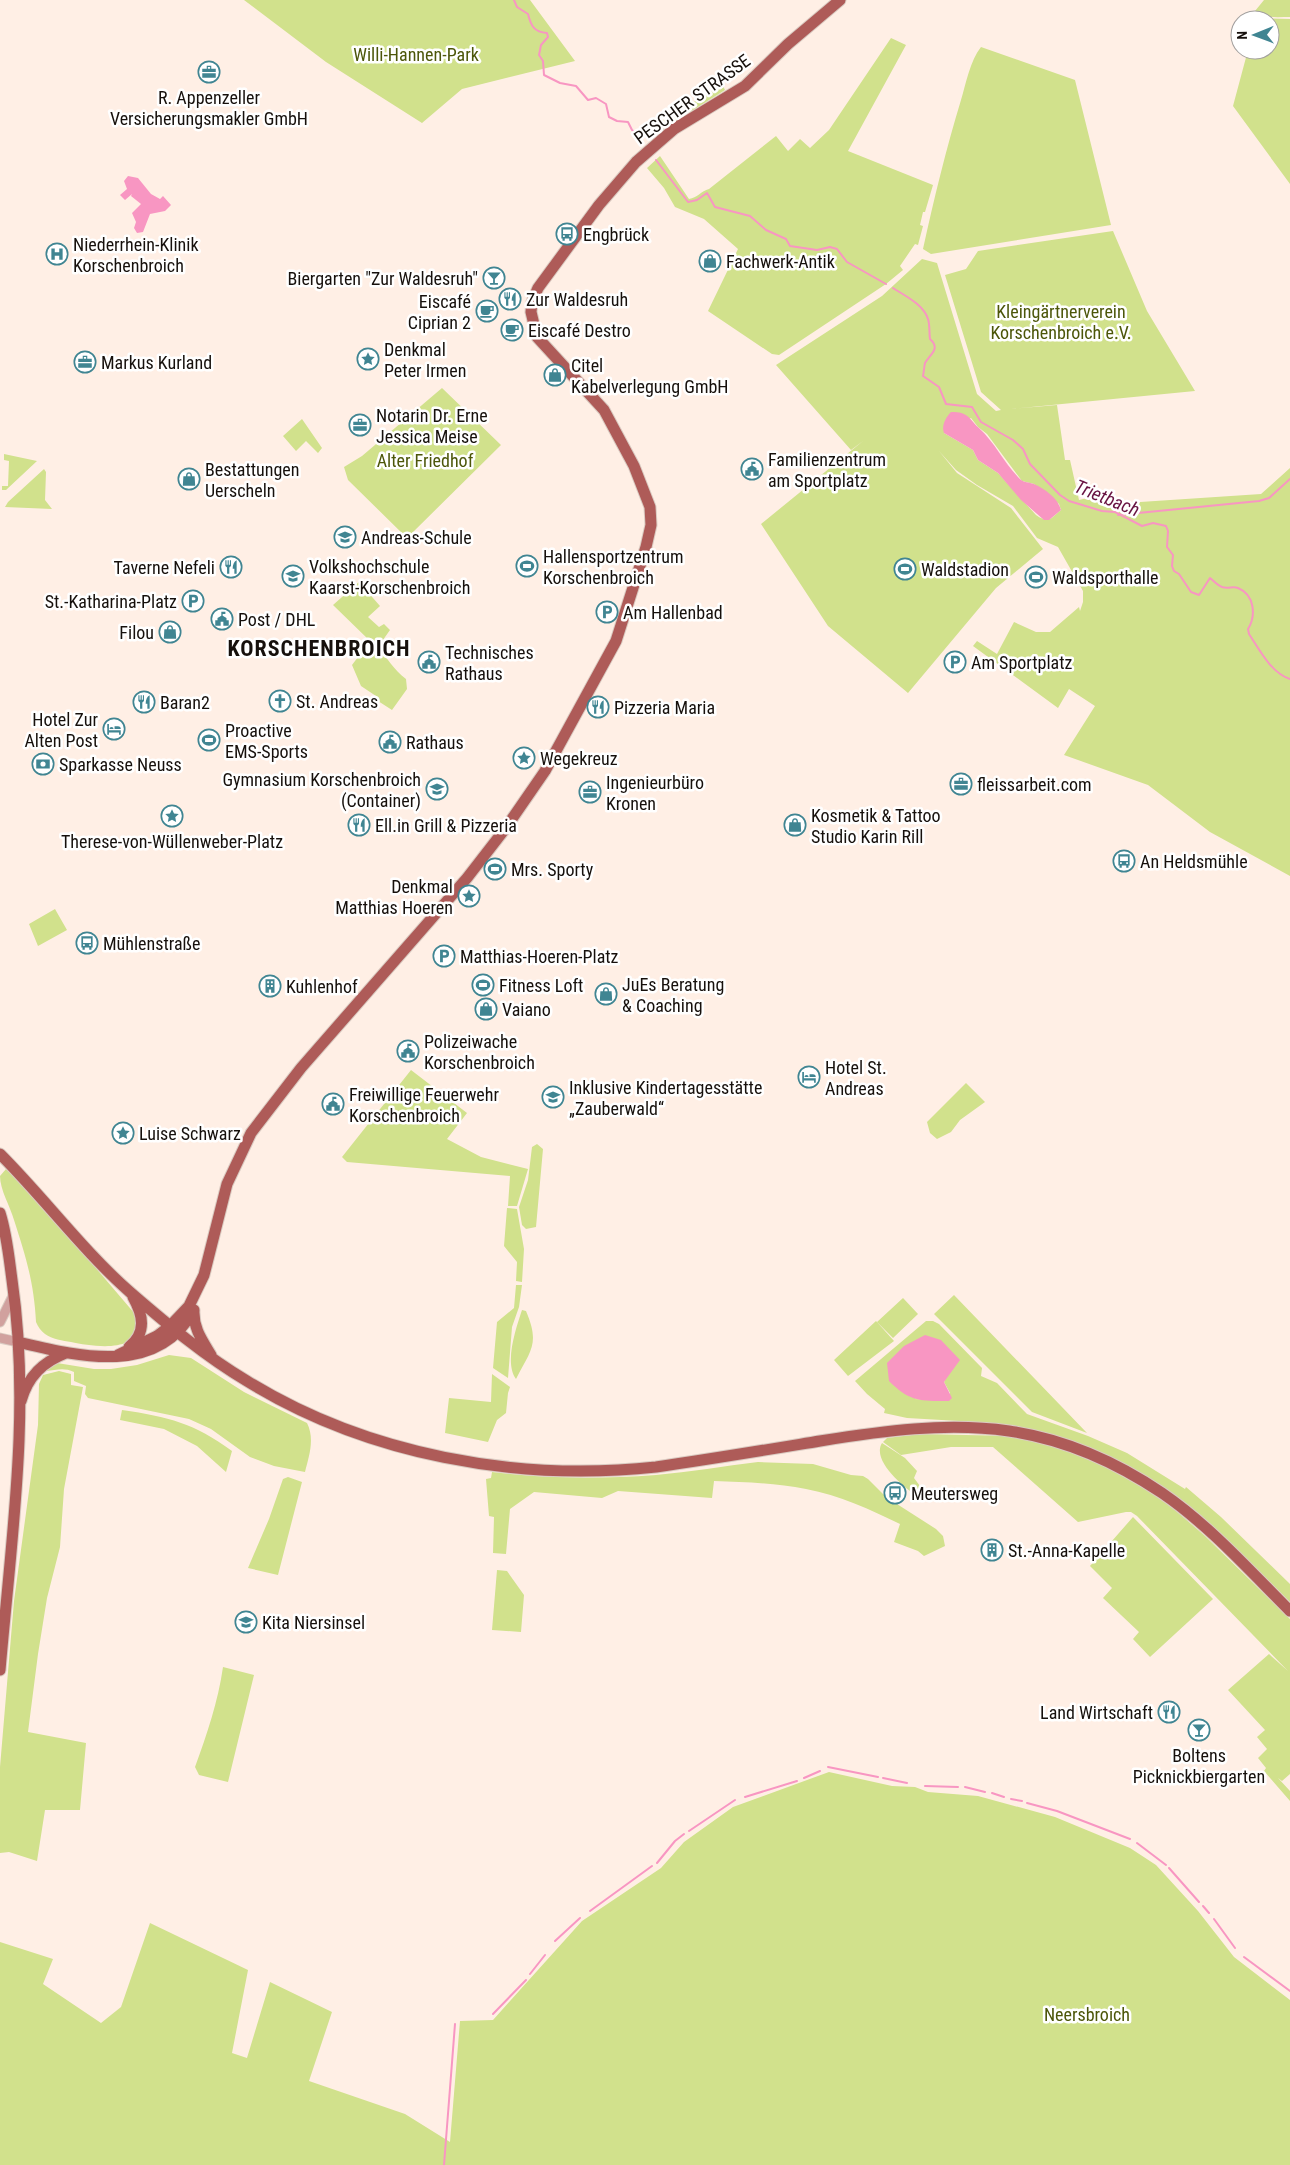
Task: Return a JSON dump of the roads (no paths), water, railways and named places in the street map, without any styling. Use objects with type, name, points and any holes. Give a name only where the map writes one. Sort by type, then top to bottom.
[{"type":"main road","name":"PESCHER STRASSE","points":[[202,1281],[227,1184],[241,1152],[255,1127],[301,1068],[467,878],[535,786],[609,656],[621,628],[650,530],[651,511],[634,466],[607,415],[592,396],[540,342],[534,329],[531,312],[533,298],[542,281],[603,200],[640,159],[687,121],[745,86],[788,44],[840,0]]},
{"type":"main road","points":[[0,1154],[130,1292],[174,1330],[248,1382],[282,1401],[354,1432],[416,1450],[462,1460],[508,1467],[579,1471],[623,1470],[848,1437],[926,1428],[993,1429],[1034,1436],[1098,1457],[1156,1489],[1209,1531],[1290,1611]]},
{"type":"main road","points":[[0,1213],[8,1247],[14,1294],[18,1342],[19,1412],[16,1484],[0,1670]]},
{"type":"main road","points":[[202,1281],[194,1309],[194,1321],[198,1332],[215,1360]]},
{"type":"main road","points":[[18,1342],[93,1357],[151,1349],[168,1340],[202,1281]]},
{"type":"main road","points":[[118,1355],[136,1341],[142,1328],[140,1312],[130,1292]]},
{"type":"main road","points":[[174,1330],[194,1309]]},
{"type":"main road","points":[[19,1412],[28,1384],[40,1367],[66,1353]]},
{"type":"street","points":[[0,1322],[14,1294]]},
{"type":"street","points":[[0,1338],[18,1342]]},
{"type":"waterway","name":"Trietbach","points":[[514,0],[517,7],[528,14],[534,28],[547,33],[548,37],[541,45],[539,55],[543,61],[544,75],[560,83],[576,86],[588,100],[596,98],[606,104],[609,117],[617,121],[628,122],[632,130],[640,135]]},
{"type":"waterway","name":"Trietbach","points":[[656,160],[688,202],[697,200],[707,193],[715,207],[750,216],[766,230],[786,239],[790,246],[817,250],[830,247],[837,249],[847,262],[886,284]]},
{"type":"waterway","name":"Trietbach","points":[[893,288],[908,297],[926,314],[930,339],[935,349],[925,363],[923,376],[939,387],[946,404],[972,407],[981,422],[1013,440],[1023,449],[1030,464],[1060,495],[1069,501],[1102,511],[1115,512],[1142,526],[1153,523],[1166,526],[1168,531],[1167,547],[1173,555],[1172,566],[1191,592],[1199,595],[1210,578],[1222,587],[1236,587],[1244,591],[1251,601],[1253,612],[1248,629],[1249,634],[1271,666],[1277,672],[1290,679]]},
{"type":"waterway","points":[[1118,515],[1259,501],[1269,498],[1290,479]]},
{"type":"waterway","points":[[828,1767],[878,1777]]},
{"type":"waterway","points":[[804,1778],[820,1771]]},
{"type":"waterway","points":[[883,1778],[907,1783]]},
{"type":"waterway","points":[[745,1797],[797,1781]]},
{"type":"waterway","points":[[925,1786],[958,1787]]},
{"type":"waterway","points":[[965,1787],[985,1792]]},
{"type":"waterway","points":[[992,1793],[1004,1797]]},
{"type":"waterway","points":[[1011,1799],[1022,1801]]},
{"type":"waterway","points":[[689,1831],[735,1800]]},
{"type":"waterway","points":[[1027,1803],[1057,1811],[1130,1839]]},
{"type":"waterway","points":[[657,1863],[675,1841],[684,1834]]},
{"type":"waterway","points":[[1137,1843],[1166,1865]]},
{"type":"waterway","points":[[590,1911],[652,1866]]},
{"type":"waterway","points":[[1169,1868],[1199,1902]]},
{"type":"waterway","points":[[1203,1906],[1209,1913]]},
{"type":"waterway","points":[[555,1941],[580,1918]]},
{"type":"waterway","points":[[1214,1919],[1235,1948]]},
{"type":"waterway","points":[[530,1974],[545,1955]]},
{"type":"waterway","points":[[1244,1957],[1290,1991]]},
{"type":"waterway","points":[[493,2014],[526,1980]]},
{"type":"waterway","points":[[444,2165],[455,2024]]},
{"type":"place","name":"R. Appenzeller Versicherungsmakler GmbH","points":[[209,72]]},
{"type":"place","name":"Engbrück","points":[[567,234]]},
{"type":"place","name":"Niederrhein-Klinik Korschenbroich","points":[[57,254]]},
{"type":"place","name":"Fachwerk-Antik","points":[[710,261]]},
{"type":"place","name":"Biergarten \"Zur Waldesruh\"","points":[[494,278]]},
{"type":"place","name":"Zur Waldesruh","points":[[510,299]]},
{"type":"place","name":"Eiscafé Ciprian 2","points":[[487,311]]},
{"type":"place","name":"Eiscafé Destro","points":[[512,330]]},
{"type":"place","name":"Denkmal Peter Irmen","points":[[368,359]]},
{"type":"place","name":"Markus Kurland","points":[[85,362]]},
{"type":"place","name":"Citel Kabelverlegung GmbH","points":[[555,375]]},
{"type":"place","name":"Notarin Dr. Erne Jessica Meise","points":[[360,425]]},
{"type":"place","name":"Familienzentrum am Sportplatz","points":[[752,469]]},
{"type":"place","name":"Bestattungen Uerscheln","points":[[189,479]]},
{"type":"place","name":"Andreas-Schule","points":[[345,537]]},
{"type":"place","name":"Hallensportzentrum Korschenbroich","points":[[527,566]]},
{"type":"place","name":"Taverne Nefeli","points":[[231,567]]},
{"type":"place","name":"Waldstadion","points":[[905,569]]},
{"type":"place","name":"Volkshochschule Kaarst-Korschenbroich","points":[[293,576]]},
{"type":"place","name":"Waldsporthalle","points":[[1036,577]]},
{"type":"place","name":"St.-Katharina-Platz","points":[[193,601]]},
{"type":"place","name":"Am Hallenbad","points":[[607,612]]},
{"type":"place","name":"Post / DHL","points":[[222,619]]},
{"type":"place","name":"Filou","points":[[170,632]]},
{"type":"place","name":"Technisches Rathaus","points":[[429,662]]},
{"type":"place","name":"Am Sportplatz","points":[[955,662]]},
{"type":"place","name":"St. Andreas","points":[[280,701]]},
{"type":"place","name":"Baran2","points":[[144,702]]},
{"type":"place","name":"Pizzeria Maria","points":[[598,707]]},
{"type":"place","name":"Hotel Zur Alten Post","points":[[114,729]]},
{"type":"place","name":"Proactive EMS-Sports","points":[[209,740]]},
{"type":"place","name":"Rathaus","points":[[390,742]]},
{"type":"place","name":"Wegekreuz","points":[[524,758]]},
{"type":"place","name":"Sparkasse Neuss","points":[[43,764]]},
{"type":"place","name":"fleissarbeit.com","points":[[961,784]]},
{"type":"place","name":"Gymnasium Korschenbroich (Container)","points":[[437,789]]},
{"type":"place","name":"Ingenieurbüro Kronen","points":[[590,792]]},
{"type":"place","name":"Therese-von-Wüllenweber-Platz","points":[[172,816]]},
{"type":"place","name":"Ell.in Grill & Pizzeria","points":[[359,825]]},
{"type":"place","name":"Kosmetik & Tattoo Studio Karin Rill","points":[[795,825]]},
{"type":"place","name":"An Heldsmühle","points":[[1124,861]]},
{"type":"place","name":"Mrs. Sporty","points":[[495,869]]},
{"type":"place","name":"Denkmal Matthias Hoeren","points":[[469,896]]},
{"type":"place","name":"Mühlenstraße","points":[[87,943]]},
{"type":"place","name":"Matthias-Hoeren-Platz","points":[[444,956]]},
{"type":"place","name":"Fitness Loft","points":[[483,985]]},
{"type":"place","name":"Kuhlenhof","points":[[270,986]]},
{"type":"place","name":"JuEs Beratung & Coaching","points":[[606,994]]},
{"type":"place","name":"Vaiano","points":[[486,1009]]},
{"type":"place","name":"Polizeiwache Korschenbroich","points":[[408,1051]]},
{"type":"place","name":"Hotel St. Andreas","points":[[809,1077]]},
{"type":"place","name":"Inklusive Kindertagesstätte „Zauberwald“","points":[[553,1097]]},
{"type":"place","name":"Freiwillige Feuerwehr Korschenbroich","points":[[333,1104]]},
{"type":"place","name":"Luise Schwarz","points":[[123,1133]]},
{"type":"place","name":"Meutersweg","points":[[895,1493]]},
{"type":"place","name":"St.-Anna-Kapelle","points":[[992,1550]]},
{"type":"place","name":"Kita Niersinsel","points":[[246,1622]]},
{"type":"place","name":"Land Wirtschaft","points":[[1169,1712]]},
{"type":"place","name":"Boltens Picknickbiergarten","points":[[1199,1730]]},
{"type":"district","name":"KORSCHENBROICH","points":[[319,648]]},
{"type":"park label","name":"Willi-Hannen-Park","points":[[416,54]]},
{"type":"park label","name":"Kleingärtnerverein Korschenbroich e.V.","points":[[1061,321]]},
{"type":"park label","name":"Alter Friedhof","points":[[425,460]]},
{"type":"park label","name":"Neersbroich","points":[[1087,2014]]}]
